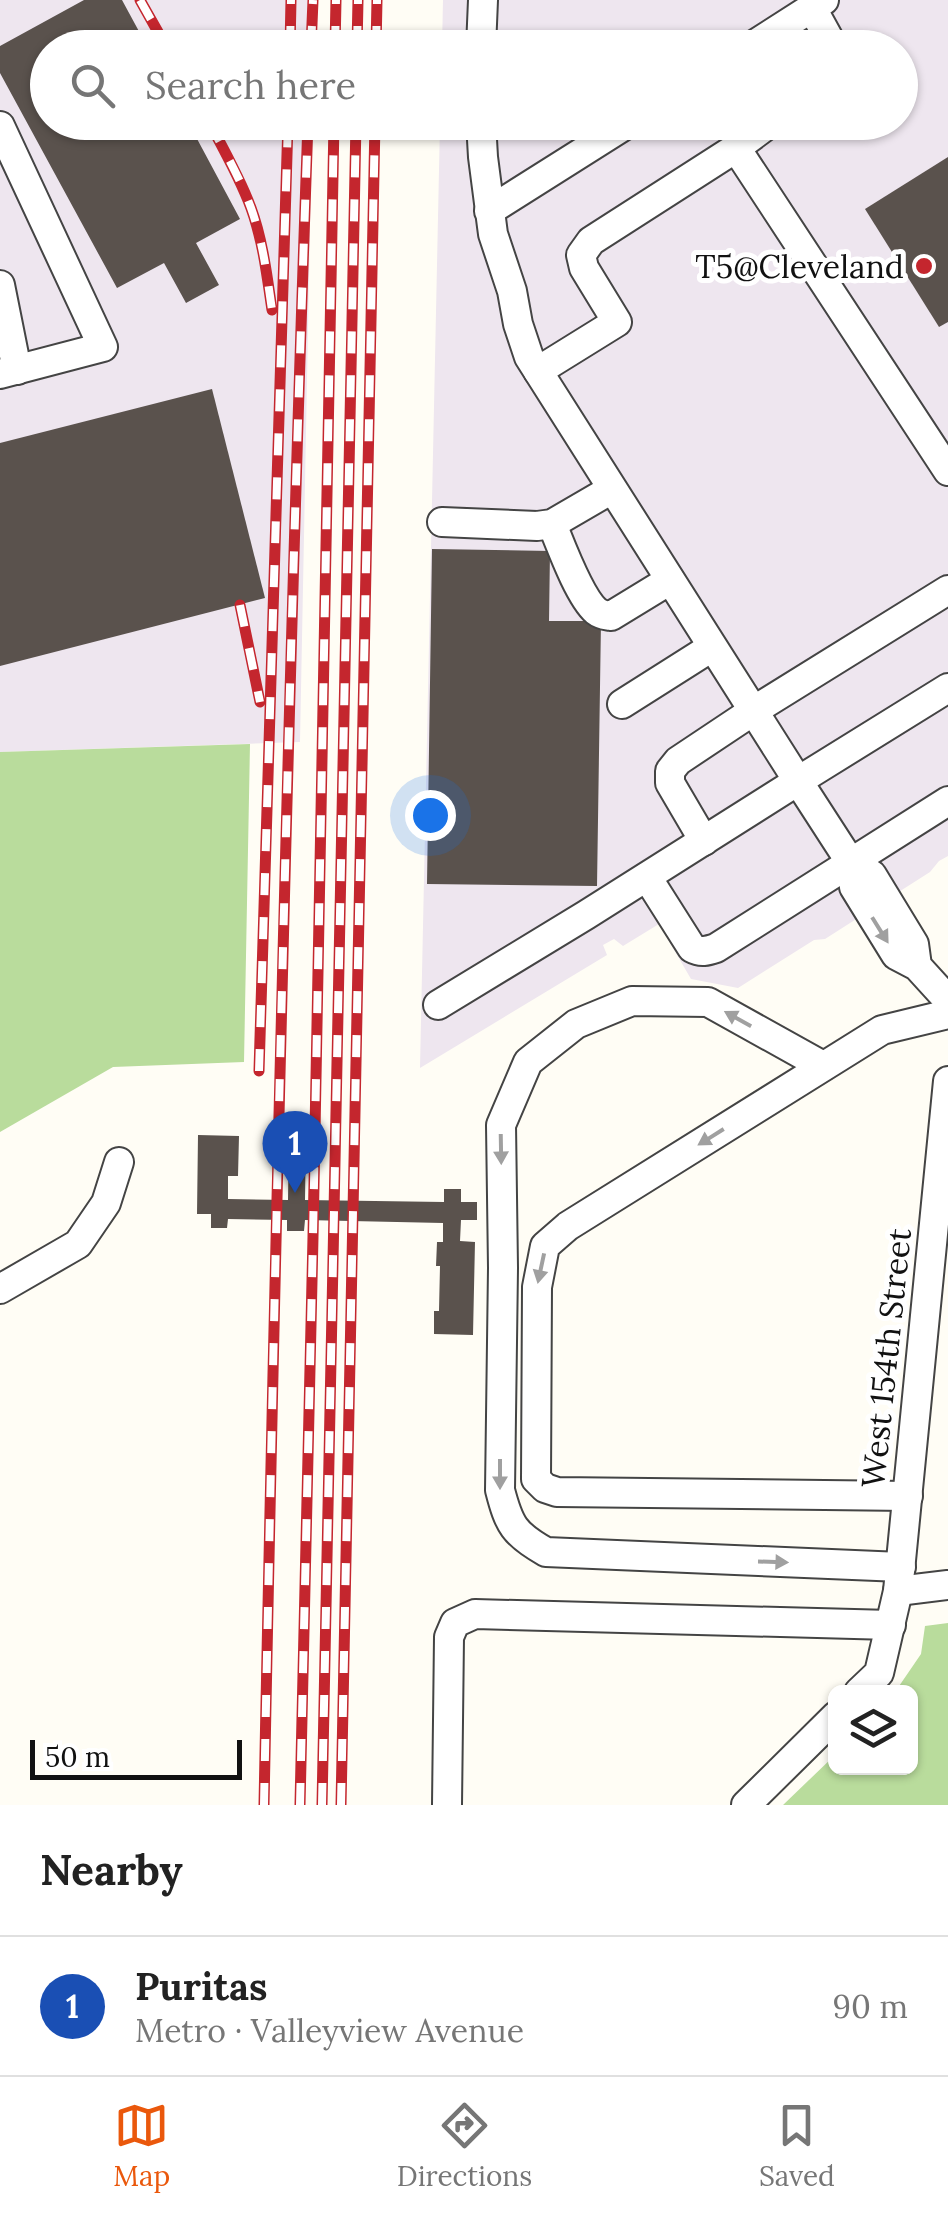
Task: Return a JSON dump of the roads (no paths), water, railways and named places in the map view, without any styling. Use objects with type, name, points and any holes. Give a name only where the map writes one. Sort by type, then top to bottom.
[{"type":"street","points":[[481,30],[482,0]]},
{"type":"street","points":[[777,30],[818,4],[827,30]]},
{"type":"street","points":[[0,126],[103,347],[8,372],[0,284]]},
{"type":"street","points":[[483,140],[493,234],[530,357],[851,863],[872,875],[914,944],[917,966],[948,1000]]},
{"type":"street","points":[[489,212],[602,140]]},
{"type":"street","points":[[538,371],[617,322],[584,268],[581,255],[591,241],[746,140]]},
{"type":"street","points":[[736,148],[948,471]]},
{"type":"street","points":[[442,522],[552,524],[612,489]]},
{"type":"street","points":[[552,524],[571,572],[595,610],[602,614],[611,616],[670,580]]},
{"type":"street","points":[[704,842],[670,783],[670,770],[678,761],[948,590]]},
{"type":"street","points":[[622,704],[712,647]]},
{"type":"street","points":[[438,1004],[948,688]]},
{"type":"street","points":[[646,877],[692,948],[707,951],[948,801]]},
{"type":"street","points":[[823,1066],[708,1002],[632,1000],[576,1024],[528,1062],[501,1126],[500,1490],[507,1518],[524,1540],[546,1552],[948,1585]]},
{"type":"street","points":[[908,1496],[557,1492],[545,1488],[536,1479],[537,1287],[545,1246],[568,1226],[882,1030],[948,1014]]},
{"type":"street","name":"West 154th Street","points":[[867,1685],[879,1673],[899,1579],[943,1194],[948,1081]]},
{"type":"street","points":[[0,1289],[78,1244],[106,1203],[119,1162]]},
{"type":"street","points":[[447,1805],[449,1637],[455,1623],[475,1614],[890,1625]]},
{"type":"street","points":[[746,1805],[828,1724]]},
{"type":"railway","points":[[140,0],[157,30]]},
{"type":"railway","points":[[290,30],[291,0]]},
{"type":"railway","points":[[312,30],[313,0]]},
{"type":"railway","points":[[335,30],[336,0]]},
{"type":"railway","points":[[357,30],[358,0]]},
{"type":"railway","points":[[376,30],[377,0]]},
{"type":"railway","points":[[219,140],[251,208],[262,246],[272,310]]},
{"type":"railway","points":[[259,1071],[287,140]]},
{"type":"railway","points":[[264,1805],[307,140]]},
{"type":"railway","points":[[300,1805],[334,140]]},
{"type":"railway","points":[[322,1805],[356,140]]},
{"type":"railway","points":[[341,1805],[375,140]]},
{"type":"railway","points":[[240,605],[260,702]]},
{"type":"place","name":"T5@Cleveland","points":[[924,266]]},
{"type":"place","name":"Puritas","points":[[295,1193]]}]
